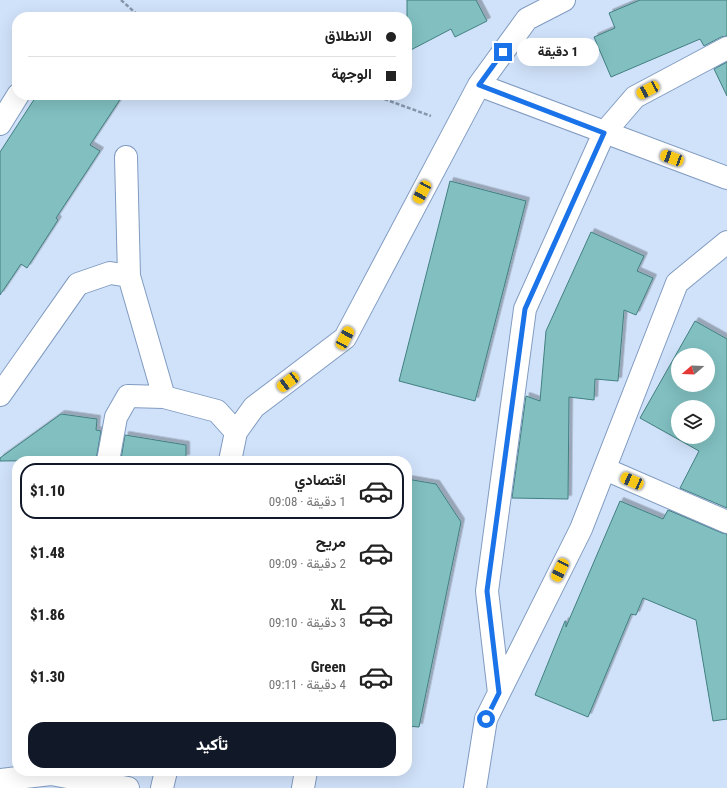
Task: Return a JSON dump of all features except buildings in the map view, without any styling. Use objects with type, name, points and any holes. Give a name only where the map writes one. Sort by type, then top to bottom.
[{"type":"street","points":[[231,456],[236,432],[254,407],[345,338],[479,85],[527,20],[564,0]]},
{"type":"street","points":[[499,693],[487,591],[525,309],[604,133],[635,97],[727,48]]},
{"type":"street","points":[[479,85],[727,178]]},
{"type":"street","points":[[0,124],[15,100]]},
{"type":"street","points":[[126,157],[129,276],[164,397]]},
{"type":"street","points":[[475,788],[486,719],[581,529],[677,283],[727,242]]},
{"type":"street","points":[[0,394],[78,284],[110,273],[129,276]]},
{"type":"street","points":[[109,456],[116,417],[128,396],[164,397],[217,411],[236,432]]},
{"type":"street","points":[[604,469],[727,522]]},
{"type":"street","points":[[0,780],[34,776]]},
{"type":"street","points":[[62,776],[128,788]]},
{"type":"street","points":[[162,788],[165,776]]},
{"type":"street","points":[[303,788],[305,776]]},
{"type":"path","points":[[121,0],[134,12]]},
{"type":"path","points":[[387,100],[457,125]]},
{"type":"route","points":[[486,719],[499,693],[487,591],[525,309],[604,133],[479,85],[503,52]]}]
